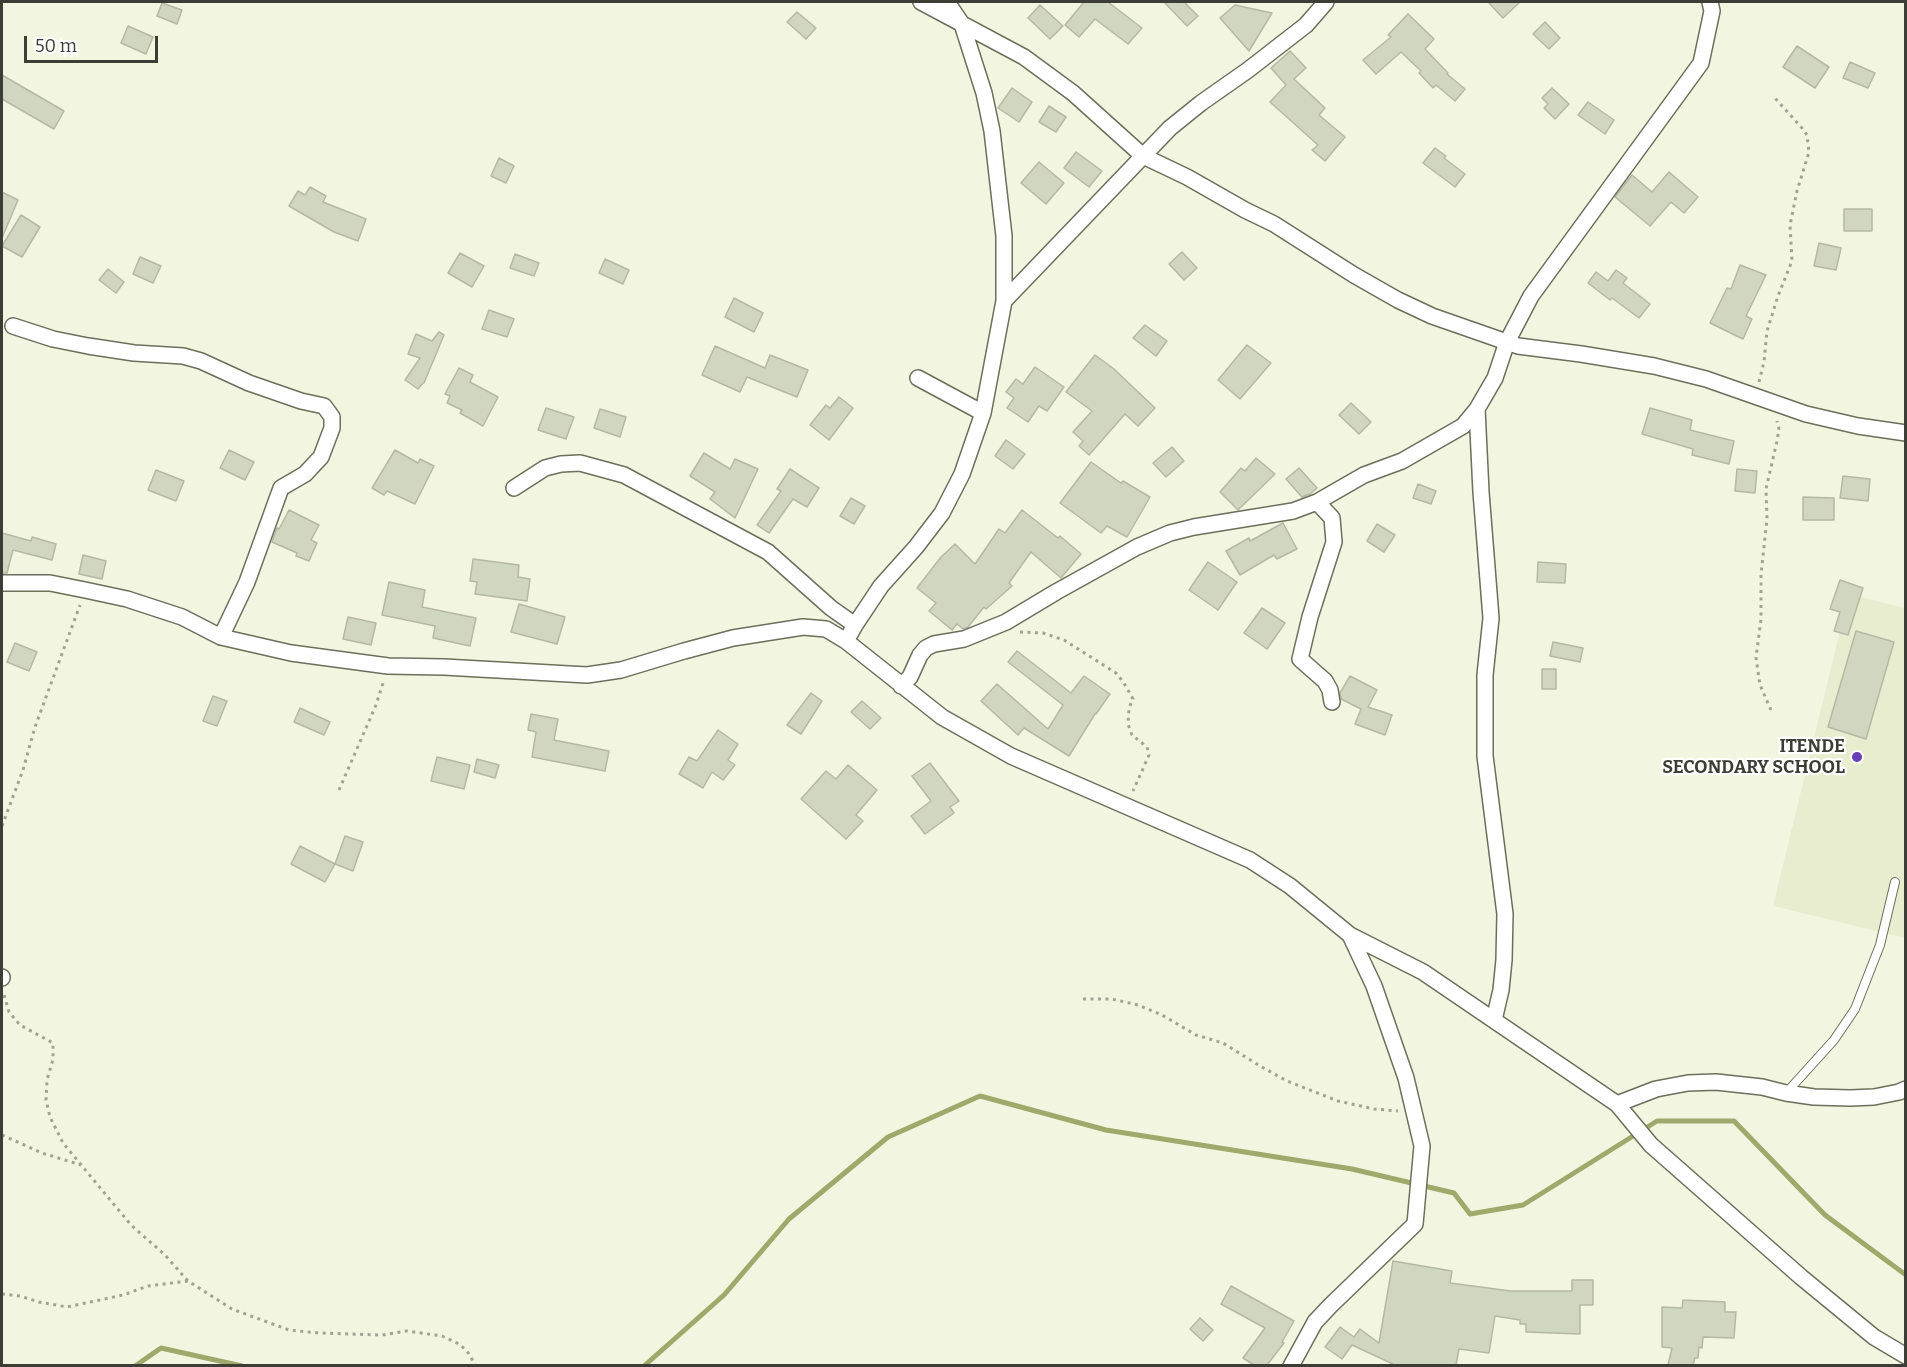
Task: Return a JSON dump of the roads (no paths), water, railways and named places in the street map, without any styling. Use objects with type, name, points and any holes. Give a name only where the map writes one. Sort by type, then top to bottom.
[{"type":"street","points":[[921,2],[1024,57],[1073,93],[1143,156],[1274,224],[1354,275],[1432,316],[1534,349],[1654,366],[1706,379],[1806,414],[1858,426],[1905,433]]},
{"type":"street","points":[[846,641],[881,586],[916,547],[942,513],[963,474],[983,413],[1004,301],[1004,236],[992,131],[984,93],[962,24],[947,2]]},
{"type":"street","points":[[1004,301],[1170,128],[1306,25],[1326,2]]},
{"type":"street","points":[[901,686],[910,677],[920,655],[926,648],[934,644],[964,639],[1006,622],[1117,558],[1170,533],[1293,511],[1317,502],[1365,475],[1402,461],[1463,426],[1477,410],[1495,378],[1507,342],[1531,296],[1701,63],[1712,11],[1710,2]]},
{"type":"street","points":[[13,326],[53,339],[88,346],[134,353],[183,356],[201,361],[222,373],[249,383],[324,406],[332,417],[332,428],[321,457],[305,474],[281,488],[247,582],[221,637]]},
{"type":"street","points":[[918,378],[983,413]]},
{"type":"street","points":[[1477,410],[1491,618],[1485,675],[1485,756],[1504,914],[1503,970],[1494,1020]]},
{"type":"street","points":[[514,488],[545,468],[561,464],[580,463],[624,475],[768,552],[831,609],[855,625]]},
{"type":"street","points":[[1317,502],[1332,518],[1334,542],[1310,617],[1300,659],[1325,681],[1330,690],[1332,702]]},
{"type":"street","points":[[2,583],[50,583],[127,599],[182,617],[221,637],[291,653],[388,666],[587,675],[621,670],[733,638],[803,627],[826,629],[846,641],[942,717],[1011,756],[1250,860],[1290,886],[1350,935],[1423,972],[1617,1104],[1651,1145],[1832,1304],[1874,1337],[1905,1356]]},
{"type":"street","points":[[1291,1365],[1316,1323],[1330,1306],[1415,1224],[1422,1146],[1415,1113],[1406,1078],[1374,986],[1350,935]]},
{"type":"street","points":[[1617,1104],[1656,1089],[1688,1083],[1716,1082],[1762,1087],[1814,1097],[1850,1098],[1874,1097],[1905,1089]]},
{"type":"lane","points":[[1786,1093],[1834,1040],[1856,1010],[1880,945],[1895,882]]},
{"type":"waterway","points":[[644,1366],[724,1295],[789,1219],[888,1137],[980,1096],[1106,1130],[1352,1169],[1454,1193],[1470,1214],[1523,1205],[1657,1121],[1734,1121],[1825,1215],[1906,1275]]},
{"type":"waterway","points":[[135,1366],[161,1348],[242,1366]]},
{"type":"place","name":"ITENDE SECONDARY SCHOOL","points":[[1857,757]]}]
